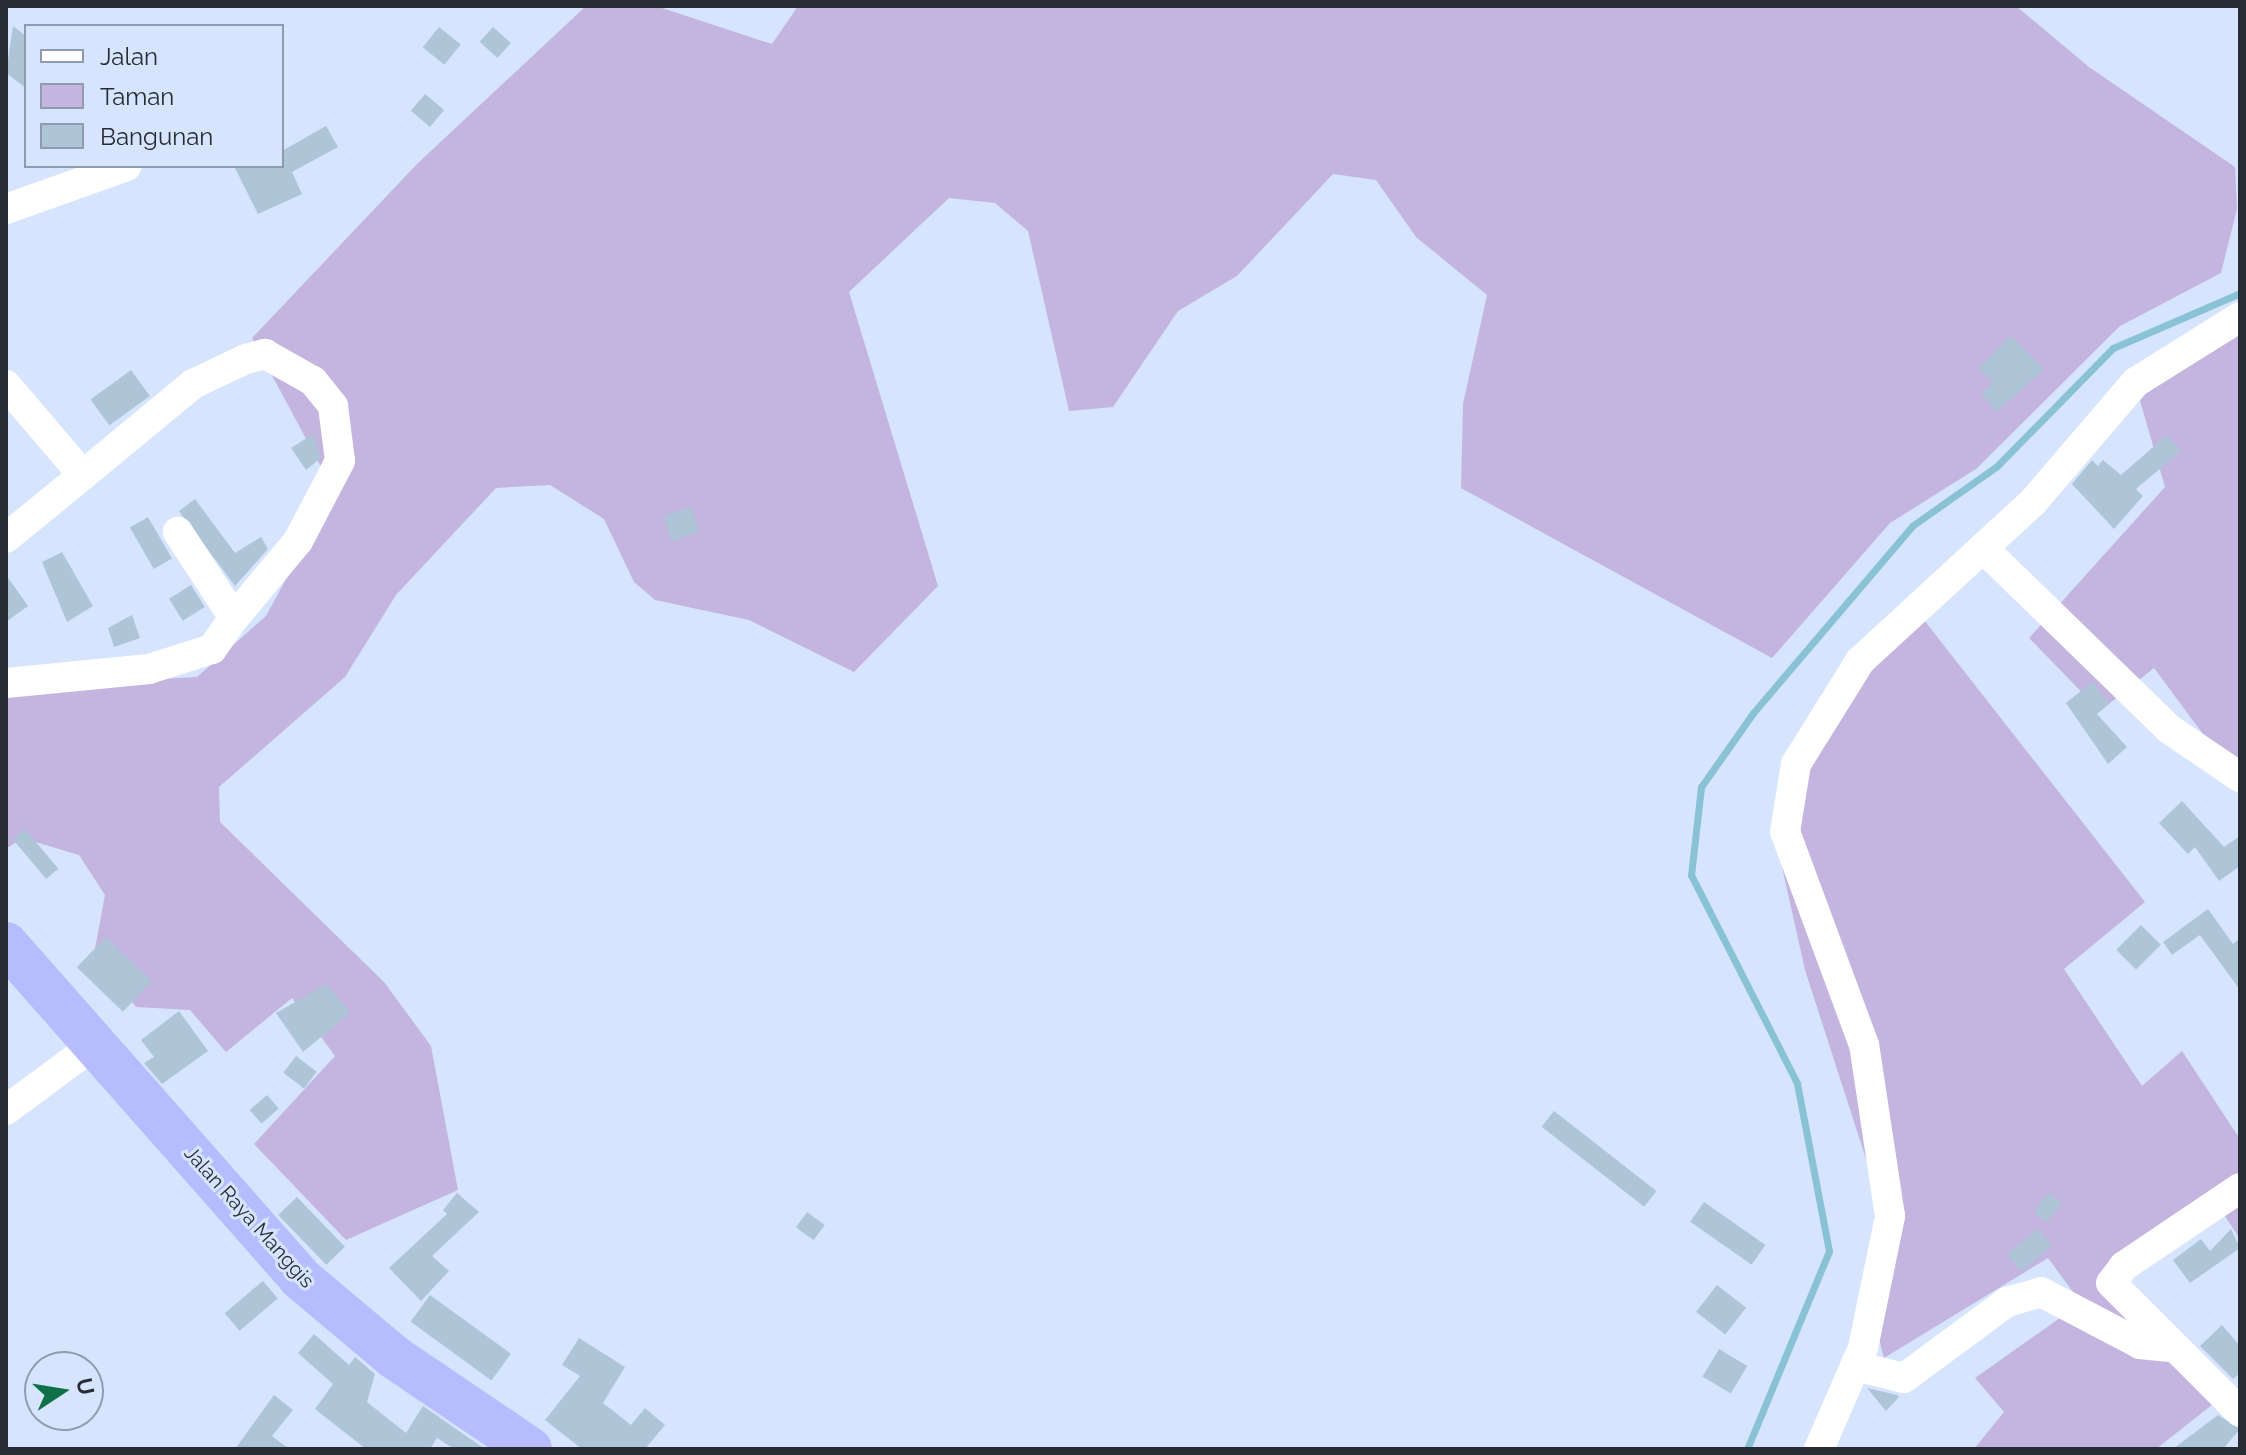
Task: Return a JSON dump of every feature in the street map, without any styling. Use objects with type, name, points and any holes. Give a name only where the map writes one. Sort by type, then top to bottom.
[{"type":"highway","name":"Jalan Raya Manggis","points":[[6,944],[98,1042],[300,1278],[394,1357],[530,1449]]},
{"type":"street","points":[[6,209],[121,168]]},
{"type":"street","points":[[1830,1444],[1883,1273],[1890,1216],[1885,1147],[1864,1045],[1791,856],[1787,791],[1811,731],[1860,661],[1983,548],[2136,382],[2240,317]]},
{"type":"street","points":[[6,538],[193,384],[246,359],[265,354],[313,381],[333,406],[340,461],[298,541],[212,649],[182,661],[6,683]]},
{"type":"street","points":[[6,385],[83,475]]},
{"type":"street","points":[[178,532],[234,618]]},
{"type":"street","points":[[1983,548],[2169,729],[2240,777]]},
{"type":"street","points":[[6,1110],[98,1042]]},
{"type":"street","points":[[2240,1188],[2112,1277],[2118,1296],[2167,1347],[2240,1412]]},
{"type":"street","points":[[1855,1366],[1900,1379],[2007,1302],[2041,1292],[2131,1340],[2167,1347]]},
{"type":"green space","points":[[586,6],[656,6],[772,44],[798,6],[2016,6],[2089,67],[2235,167],[2237,209],[2221,273],[2120,326],[1976,469],[1890,523],[1772,658],[1461,488],[1463,404],[1487,295],[1416,237],[1376,180],[1333,174],[1237,276],[1178,311],[1113,407],[1069,411],[1028,231],[995,203],[949,198],[849,292],[938,586],[854,672],[749,620],[655,600],[634,582],[604,519],[550,485],[496,488],[396,595],[345,677],[219,787],[220,822],[384,982],[431,1046],[458,1190],[346,1240],[254,1144],[335,1056],[292,998],[226,1052],[190,1010],[136,1007],[94,954],[105,895],[79,855],[22,838],[6,849],[6,687],[197,677],[266,616],[334,491],[252,338],[418,163]]},
{"type":"green space","points":[[2240,316],[2240,784],[2154,668],[2100,711],[2029,638],[2165,487],[2134,380]]},
{"type":"green space","points":[[1913,606],[2145,902],[2064,969],[2142,1086],[2182,1051],[2240,1139],[2240,1239],[2217,1204],[2117,1280],[2222,1397],[2156,1449],[1974,1449],[2004,1412],[1975,1378],[2081,1303],[2048,1258],[1884,1358],[1867,1293],[1877,1193],[1805,970],[1773,827],[1785,784]]},
{"type":"building","points":[[13,26],[24,34],[24,86],[6,73]]},
{"type":"building","points":[[439,27],[461,45],[444,65],[423,47]]},
{"type":"building","points":[[493,27],[511,43],[497,58],[480,42]]},
{"type":"building","points":[[425,94],[444,110],[430,127],[411,111]]},
{"type":"building","points":[[326,126],[338,147],[292,172],[302,194],[258,214],[235,168],[284,168],[284,150]]},
{"type":"building","points":[[2011,336],[2044,369],[1997,412],[1981,394],[1993,383],[1979,368]]},
{"type":"building","points":[[131,370],[150,396],[109,425],[91,399]]},
{"type":"building","points":[[313,434],[321,458],[306,470],[291,448]]},
{"type":"building","points":[[2167,435],[2181,451],[2136,489],[2143,496],[2114,529],[2072,484],[2092,460],[2098,466],[2103,460],[2121,475]]},
{"type":"building","points":[[195,499],[235,553],[261,537],[268,549],[235,586],[179,511]]},
{"type":"building","points":[[691,507],[699,532],[671,541],[663,516]]},
{"type":"building","points":[[148,517],[172,559],[154,569],[130,528]]},
{"type":"building","points":[[62,552],[93,606],[67,622],[42,562]]},
{"type":"building","points":[[6,575],[28,606],[6,622]]},
{"type":"building","points":[[191,585],[205,607],[183,621],[169,599]]},
{"type":"building","points":[[132,615],[140,638],[114,647],[108,628]]},
{"type":"building","points":[[2092,682],[2109,704],[2097,714],[2127,747],[2108,764],[2066,703]]},
{"type":"building","points":[[2182,801],[2224,847],[2240,836],[2240,866],[2219,881],[2195,847],[2188,854],[2159,823]]},
{"type":"building","points":[[25,829],[58,869],[46,879],[13,839]]},
{"type":"building","points":[[2208,909],[2233,944],[2240,938],[2240,990],[2200,935],[2172,955],[2163,942]]},
{"type":"building","points":[[2141,925],[2161,945],[2136,970],[2116,950]]},
{"type":"building","points":[[106,937],[152,981],[123,1012],[77,967]]},
{"type":"building","points":[[327,984],[350,1013],[303,1052],[276,1013]]},
{"type":"building","points":[[179,1011],[208,1051],[162,1084],[144,1063],[154,1057],[141,1040]]},
{"type":"building","points":[[296,1056],[317,1072],[304,1088],[283,1073]]},
{"type":"building","points":[[267,1095],[279,1109],[261,1124],[250,1110]]},
{"type":"building","points":[[1554,1111],[1656,1191],[1644,1207],[1542,1127]]},
{"type":"building","points":[[457,1193],[479,1212],[432,1256],[449,1271],[421,1301],[389,1268],[447,1214],[443,1210]]},
{"type":"building","points":[[2049,1193],[2062,1204],[2047,1222],[2034,1211]]},
{"type":"building","points":[[297,1197],[345,1247],[326,1265],[278,1215]]},
{"type":"building","points":[[1704,1202],[1765,1245],[1752,1265],[1690,1222]]},
{"type":"building","points":[[807,1212],[825,1225],[814,1240],[796,1227]]},
{"type":"building","points":[[2038,1229],[2052,1246],[2021,1271],[2007,1254]]},
{"type":"building","points":[[2231,1229],[2240,1248],[2190,1283],[2173,1260],[2201,1239],[2210,1251]]},
{"type":"building","points":[[263,1281],[278,1299],[239,1331],[225,1313]]},
{"type":"building","points":[[1717,1285],[1746,1308],[1725,1335],[1696,1312]]},
{"type":"building","points":[[430,1295],[511,1354],[492,1380],[411,1322]]},
{"type":"building","points":[[2222,1325],[2240,1346],[2240,1373],[2233,1379],[2200,1346]]},
{"type":"building","points":[[314,1334],[349,1365],[355,1357],[375,1374],[367,1402],[406,1433],[423,1406],[485,1449],[454,1449],[437,1438],[430,1449],[366,1449],[315,1409],[333,1384],[298,1353]]},
{"type":"building","points":[[579,1338],[625,1367],[603,1403],[631,1425],[645,1408],[665,1425],[645,1449],[582,1449],[545,1420],[580,1376],[562,1365]]},
{"type":"building","points":[[1719,1349],[1747,1366],[1731,1393],[1703,1376]]},
{"type":"building","points":[[1867,1388],[1897,1395],[1899,1397],[1886,1411]]},
{"type":"building","points":[[274,1395],[293,1410],[272,1436],[289,1449],[235,1449]]},
{"type":"building","points":[[2218,1415],[2240,1429],[2223,1449],[2173,1449]]},
{"type":"waterway","points":[[1747,1449],[1829,1251],[1797,1083],[1691,875],[1701,787],[1753,713],[1912,526],[1997,466],[2113,348],[2240,293]]}]
